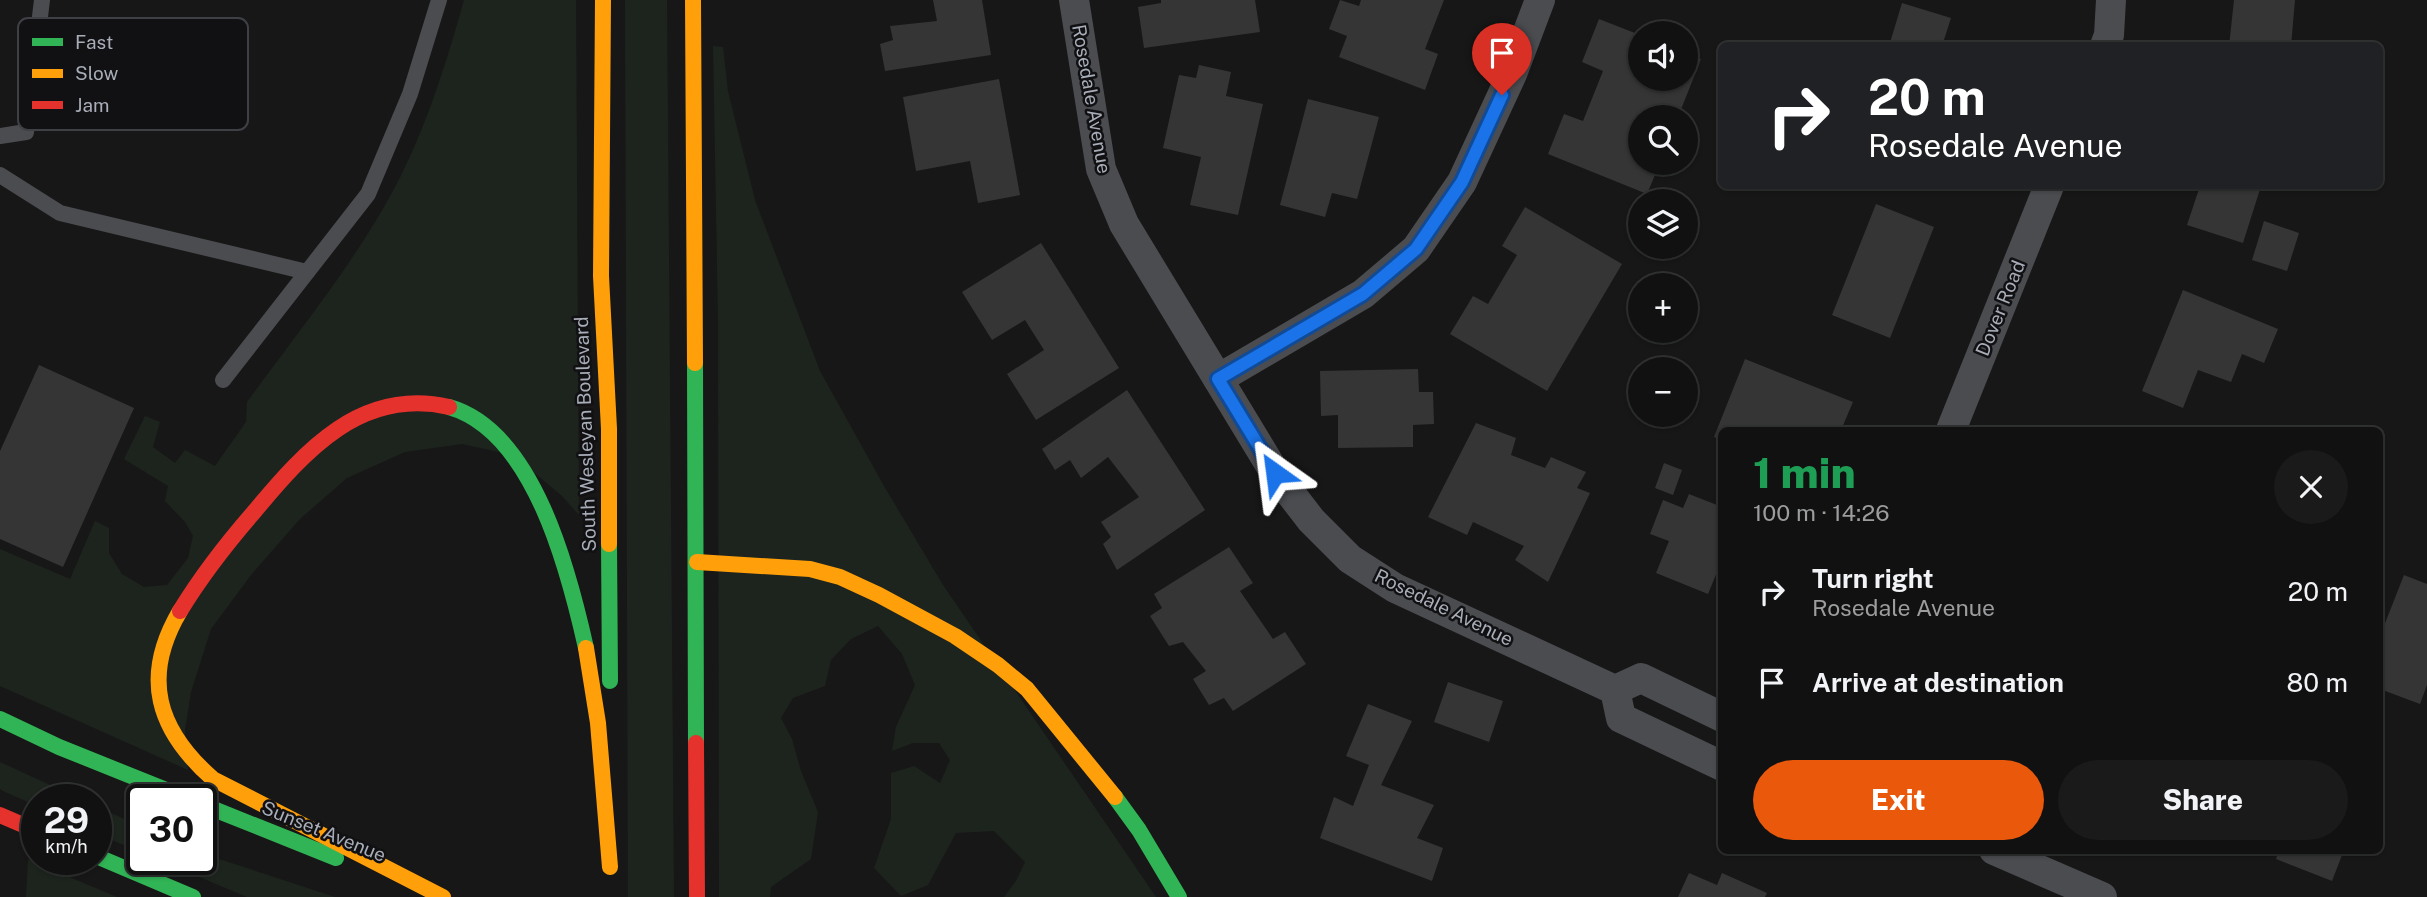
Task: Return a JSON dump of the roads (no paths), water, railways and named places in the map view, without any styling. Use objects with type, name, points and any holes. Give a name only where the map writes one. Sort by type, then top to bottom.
[{"type":"main road","name":"South Wesleyan Boulevard","points":[[603,0],[600,276],[609,429],[610,867]]},
{"type":"main road","points":[[694,0],[697,897]]},
{"type":"main road","points":[[443,897],[213,779],[194,764],[167,721],[159,700],[157,679],[164,648],[177,618],[209,565],[300,459],[340,426],[358,417],[386,407],[412,403],[444,404],[474,416],[506,446],[530,480],[545,511],[581,624],[592,677],[610,887]]},
{"type":"main road","points":[[697,562],[810,569],[840,577],[878,594],[955,636],[998,665],[1027,689],[1086,759],[1187,897]]},
{"type":"main road","points":[[0,719],[59,747],[151,784]]},
{"type":"main road","name":"Sunset Avenue","points":[[217,810],[432,897]]},
{"type":"main road","points":[[0,815],[21,824]]},
{"type":"main road","points":[[1139,830],[1179,897]]},
{"type":"main road","points":[[112,863],[193,897]]},
{"type":"street","name":"Rosedale Avenue","points":[[1074,0],[1101,169],[1124,224],[1275,473],[1311,520],[1350,559],[1395,588],[1615,690]]},
{"type":"street","points":[[1218,379],[1363,294],[1416,249],[1462,182],[1512,74],[1540,0]]},
{"type":"street","points":[[2106,42],[2111,0]]},
{"type":"street","name":"Dover Road","points":[[1952,427],[2048,189]]},
{"type":"street","points":[[1718,715],[1641,678],[1615,690],[1621,718],[1718,764]]},
{"type":"street","points":[[2002,854],[2102,897]]},
{"type":"lane","points":[[40,18],[42,0]]},
{"type":"lane","points":[[223,380],[368,194],[410,94],[439,0]]},
{"type":"lane","points":[[0,136],[26,130]]},
{"type":"lane","points":[[0,174],[60,213],[307,272]]}]
